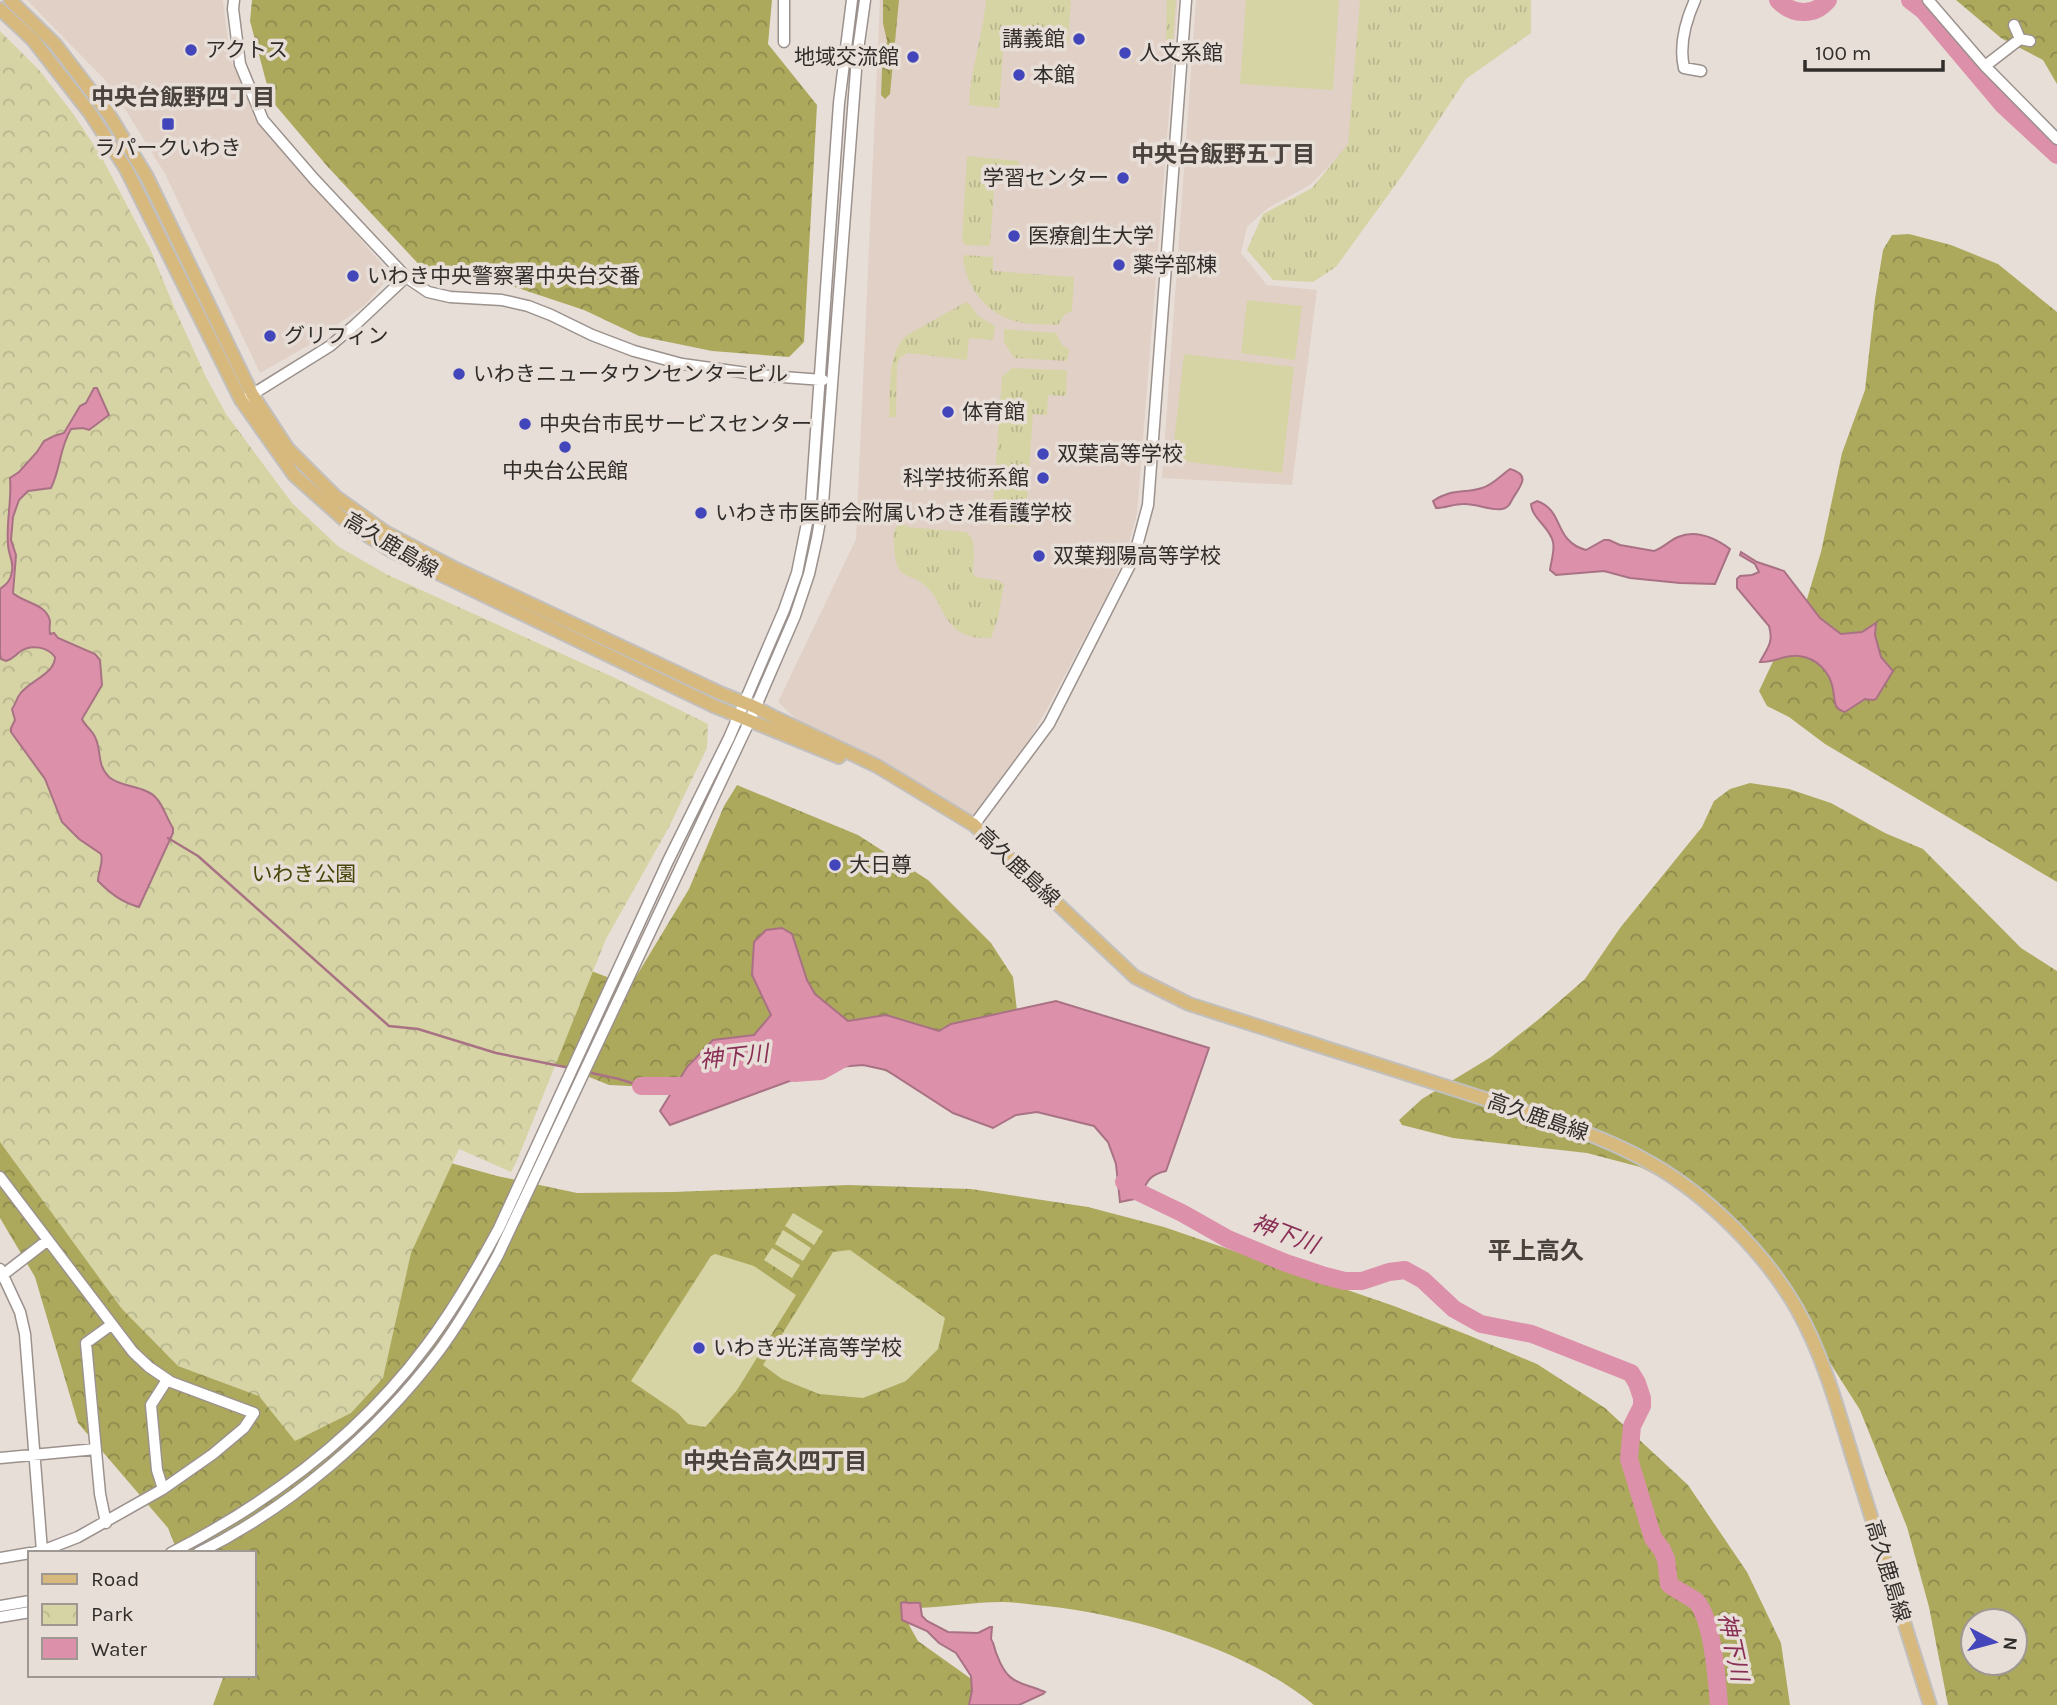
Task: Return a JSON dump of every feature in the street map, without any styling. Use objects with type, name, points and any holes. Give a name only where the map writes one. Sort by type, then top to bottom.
[{"type":"main road","name":"高久鹿島線","points":[[10,0],[55,44],[108,113],[147,177],[247,397],[289,449],[336,497],[385,532],[469,575],[720,693],[749,704],[877,766],[914,787],[974,825],[1135,977],[1156,989],[1189,1004],[1539,1116],[1602,1139],[1655,1166],[1719,1214],[1752,1247],[1776,1277],[1797,1309],[1829,1378],[1930,1705]]},
{"type":"main road","name":"高久鹿島線","points":[[0,9],[33,40],[90,113],[126,169],[247,397],[294,475],[349,524],[392,551],[714,706],[876,773],[888,774]]},
{"type":"street","points":[[234,0],[240,64],[262,120],[406,278],[428,292],[450,297],[502,300],[528,306],[634,351],[682,364],[769,376],[832,381]]},
{"type":"street","points":[[784,0],[785,42]]},
{"type":"street","points":[[202,1551],[276,1506],[330,1465],[387,1412],[439,1351],[470,1304],[498,1255],[744,717],[797,573],[811,503],[839,103],[852,0]]},
{"type":"street","points":[[749,704],[795,616],[815,550],[823,503],[857,57],[865,0]]},
{"type":"street","points":[[974,825],[1049,724],[1134,557],[1148,505],[1186,0]]},
{"type":"street","points":[[1695,0],[1681,58],[1684,68],[1700,71]]},
{"type":"street","points":[[1928,0],[1985,66],[2057,139]]},
{"type":"street","points":[[1985,66],[2025,40],[2014,25]]},
{"type":"street","points":[[247,397],[330,345],[406,278]]},
{"type":"street","points":[[175,1551],[269,1496],[335,1445],[377,1403],[425,1348],[446,1318],[499,1228],[668,861],[729,738],[744,717]]},
{"type":"street","points":[[0,1177],[133,1352],[167,1380],[254,1413],[244,1428],[214,1454],[163,1489],[78,1537],[38,1551]]},
{"type":"street","points":[[35,1551],[35,1455],[24,1334],[20,1312],[1,1273],[48,1240]]},
{"type":"street","points":[[106,1523],[100,1494],[86,1343],[111,1325]]},
{"type":"street","points":[[163,1489],[157,1470],[150,1405],[167,1380]]},
{"type":"street","points":[[377,1403],[387,1412]]},
{"type":"street","points":[[0,1458],[96,1449]]},
{"type":"street","points":[[0,1558],[28,1553]]},
{"type":"street","points":[[0,1606],[28,1601]]},
{"type":"street","points":[[0,1617],[28,1612]]},
{"type":"shaded area","name":"ラパークいわき","points":[[27,0],[223,0],[230,58],[261,123],[391,275],[365,305],[309,345],[260,373],[165,174],[125,109],[105,80]]},
{"type":"shaded area","name":"医療創生大学","points":[[880,0],[1178,0],[1137,514],[1125,556],[1047,709],[1027,743],[973,816],[880,759],[800,723],[778,702],[856,539]]},
{"type":"shaded area","name":"医療創生大学","points":[[1196,0],[1361,0],[1353,142],[1310,185],[1268,208],[1247,227],[1241,253],[1267,285],[1317,290],[1292,485],[1162,478]]},
{"type":"green space","points":[[252,0],[772,0],[768,44],[817,105],[804,342],[789,357],[712,351],[639,336],[584,310],[506,284],[452,280],[425,271],[327,166],[271,100],[250,21]]},
{"type":"green space","points":[[883,0],[899,0],[890,94],[885,99],[881,95],[887,41],[883,23]]},
{"type":"green space","points":[[986,0],[1071,0],[1068,45],[1004,40],[999,108],[969,105]]},
{"type":"green space","points":[[1167,0],[1176,0],[1173,40],[1169,46],[1166,41]]},
{"type":"green space","points":[[1246,0],[1339,0],[1333,90],[1240,84]]},
{"type":"green space","points":[[1360,0],[1531,0],[1531,33],[1466,79],[1404,173],[1336,267],[1313,282],[1273,280],[1247,250],[1263,214],[1312,188],[1348,144]]},
{"type":"green space","points":[[1956,0],[2057,0],[2057,84],[2043,60],[2001,38]]},
{"type":"green space","name":"いわき公園","points":[[0,31],[39,70],[72,112],[101,156],[151,251],[206,377],[226,414],[292,503],[339,547],[388,575],[613,677],[708,724],[707,748],[669,827],[606,939],[511,1172],[459,1149],[411,1253],[383,1378],[351,1413],[295,1441],[259,1396],[178,1366],[122,1309],[0,1142]]},
{"type":"green space","points":[[967,156],[1018,161],[1020,170],[995,179],[988,246],[965,245],[962,240]]},
{"type":"green space","points":[[88,208],[589,970],[625,984],[637,975],[689,889],[724,806],[737,785],[858,835],[928,880],[991,943],[1013,977],[1018,1019],[914,1084],[842,1052],[688,1074],[650,1087],[609,1085],[552,1062],[0,317]]},
{"type":"green space","points":[[1909,234],[1951,245],[1998,264],[2057,312],[2057,882],[1825,744],[1789,717],[1767,706],[1759,691],[1783,640],[1807,599],[1821,552],[1842,453],[1865,390],[1883,250],[1892,235]]},
{"type":"green space","points":[[963,255],[993,257],[993,271],[1074,277],[1072,311],[1065,314],[1058,325],[1007,319],[979,298],[968,277]]},
{"type":"green space","points":[[1247,300],[1302,306],[1295,360],[1241,353]]},
{"type":"green space","points":[[966,302],[978,316],[995,326],[993,340],[969,338],[967,360],[907,353],[900,358],[897,365],[896,417],[889,417],[891,371],[896,350],[902,341],[909,334]]},
{"type":"green space","points":[[1004,329],[1056,333],[1062,345],[1069,349],[1068,357],[1066,361],[1014,358],[1004,342]]},
{"type":"green space","points":[[1184,354],[1294,367],[1282,473],[1172,460]]},
{"type":"green space","points":[[1012,368],[1067,370],[1066,396],[1048,395],[1047,415],[1033,414],[1026,514],[1017,514],[1016,527],[973,522],[965,504],[993,505],[1002,377]]},
{"type":"green space","points":[[901,523],[908,527],[966,532],[970,536],[975,577],[997,580],[1004,584],[998,618],[991,638],[971,637],[955,629],[925,585],[901,572],[895,557],[894,536],[895,529]]},
{"type":"green space","points":[[0,776],[426,1156],[497,1176],[577,1193],[849,1185],[971,1189],[1088,1207],[1164,1227],[1394,1306],[1537,1364],[1605,1408],[1688,1485],[1747,1572],[1781,1643],[1790,1705],[1314,1705],[1254,1666],[1182,1636],[1069,1609],[1002,1602],[917,1608],[908,1614],[909,1625],[918,1641],[991,1693],[1001,1705],[213,1705],[223,1677],[256,1677],[256,1551],[177,1551],[168,1528],[78,1423],[35,1277],[0,1218]]},
{"type":"green space","points":[[1750,783],[1789,789],[1831,803],[1885,833],[1923,849],[2021,948],[2057,971],[2057,1705],[1948,1705],[1929,1607],[1907,1527],[1860,1410],[1801,1317],[1755,1255],[1683,1189],[1640,1167],[1587,1153],[1453,1138],[1402,1125],[1399,1120],[1422,1099],[1491,1057],[1585,979],[1620,928],[1702,827],[1714,801],[1730,789]]},
{"type":"green space","points":[[793,1213],[823,1231],[814,1245],[785,1226]]},
{"type":"green space","points":[[783,1230],[811,1248],[803,1261],[775,1244]]},
{"type":"green space","points":[[772,1248],[800,1265],[792,1278],[764,1260]]},
{"type":"green space","points":[[850,1250],[945,1318],[938,1349],[906,1381],[863,1398],[819,1394],[782,1379],[763,1365],[833,1252]]},
{"type":"green space","points":[[715,1254],[754,1266],[796,1295],[737,1390],[705,1427],[688,1424],[678,1413],[631,1381],[711,1256]]},
{"type":"water","points":[[94,388],[97,388],[109,415],[89,430],[71,429],[51,488],[28,491],[19,500],[13,517],[11,540],[16,555],[13,593],[44,610],[50,621],[50,634],[54,633],[58,638],[95,654],[100,660],[102,685],[82,719],[97,742],[102,767],[114,781],[152,794],[162,806],[173,828],[139,907],[116,897],[98,881],[101,854],[79,839],[62,822],[45,779],[11,732],[15,720],[12,709],[19,696],[51,668],[55,657],[44,649],[34,647],[21,651],[6,661],[1,659],[0,654],[0,589],[10,579],[12,567],[8,548],[10,478],[19,472],[44,441],[64,433]]},
{"type":"water","points":[[1510,469],[1520,474],[1522,481],[1506,508],[1463,504],[1436,508],[1433,501],[1440,497],[1486,487]]},
{"type":"water","points":[[1537,501],[1552,512],[1568,540],[1586,550],[1609,540],[1620,545],[1654,551],[1678,537],[1692,534],[1712,538],[1730,549],[1715,584],[1630,578],[1604,571],[1556,575],[1550,570],[1553,542],[1532,509],[1531,504]]},
{"type":"water","points":[[1741,552],[1757,562],[1784,571],[1820,618],[1841,634],[1862,632],[1876,623],[1875,635],[1881,657],[1893,671],[1876,699],[1865,699],[1845,712],[1836,706],[1831,683],[1826,672],[1817,663],[1806,657],[1794,656],[1760,662],[1771,637],[1769,626],[1737,588],[1737,579],[1740,576],[1759,572],[1755,564],[1740,555]]},
{"type":"water","points":[[782,928],[792,934],[807,980],[815,994],[848,1021],[886,1015],[939,1031],[951,1024],[1056,1001],[1209,1048],[1166,1171],[1146,1183],[1139,1198],[1120,1202],[1116,1164],[1108,1142],[1094,1126],[1037,1112],[1016,1115],[993,1128],[953,1113],[886,1070],[863,1065],[825,1068],[670,1125],[660,1111],[687,1067],[713,1040],[754,1035],[771,1015],[752,975],[754,942],[766,930]]},
{"type":"water","points":[[901,1603],[920,1603],[922,1616],[948,1632],[978,1633],[992,1627],[991,1639],[1005,1672],[1015,1681],[1045,1692],[1019,1705],[969,1705],[971,1676],[956,1653],[939,1643],[927,1631],[902,1620]]},
{"type":"waterway","points":[[1778,0],[1790,9],[1803,12],[1816,9],[1828,0]]},
{"type":"waterway","points":[[1910,0],[1923,10],[2003,105],[2057,155]]},
{"type":"waterway","points":[[168,838],[198,856],[389,1026],[418,1029],[496,1053],[570,1068]]},
{"type":"waterway","name":"神下川","points":[[794,1073],[821,1071],[846,1057]]},
{"type":"waterway","points":[[587,1072],[641,1086]]},
{"type":"waterway","name":"神下川","points":[[641,1086],[697,1086]]},
{"type":"waterway","name":"神下川","points":[[1124,1182],[1130,1188],[1228,1239],[1286,1263],[1345,1281],[1362,1281],[1405,1270],[1423,1280],[1454,1309],[1481,1324],[1532,1334],[1631,1373],[1637,1383],[1642,1406],[1632,1426],[1629,1459],[1653,1538],[1666,1559],[1669,1584],[1697,1602],[1707,1623],[1719,1705]]},
{"type":"place","name":"講義館","points":[[1079,39]]},
{"type":"place","name":"アクトス","points":[[191,50]]},
{"type":"place","name":"人文系館","points":[[1125,53]]},
{"type":"place","name":"地域交流館","points":[[913,57]]},
{"type":"place","name":"本館","points":[[1019,75]]},
{"type":"place","name":"ラパークいわき","points":[[168,124]]},
{"type":"place","name":"学習センター","points":[[1123,178]]},
{"type":"place","name":"医療創生大学","points":[[1014,236]]},
{"type":"place","name":"薬学部棟","points":[[1119,265]]},
{"type":"place","name":"いわき中央警察署中央台交番","points":[[353,276]]},
{"type":"place","name":"グリフィン","points":[[270,336]]},
{"type":"place","name":"いわきニュータウンセンタービル","points":[[459,374]]},
{"type":"place","name":"体育館","points":[[948,412]]},
{"type":"place","name":"中央台市民サービスセンター","points":[[525,424]]},
{"type":"place","name":"中央台公民館","points":[[565,447]]},
{"type":"place","name":"双葉高等学校","points":[[1043,454]]},
{"type":"place","name":"科学技術系館","points":[[1043,478]]},
{"type":"place","name":"いわき市医師会附属いわき准看護学校","points":[[701,513]]},
{"type":"place","name":"双葉翔陽高等学校","points":[[1039,556]]},
{"type":"place","name":"大日尊","points":[[835,865]]},
{"type":"place","name":"いわき光洋高等学校","points":[[699,1348]]},
{"type":"district","name":"中央台飯野四丁目","points":[[183,97]]},
{"type":"district","name":"中央台飯野五丁目","points":[[1223,154]]},
{"type":"district","name":"平上高久","points":[[1536,1251]]},
{"type":"district","name":"中央台高久四丁目","points":[[775,1461]]}]
